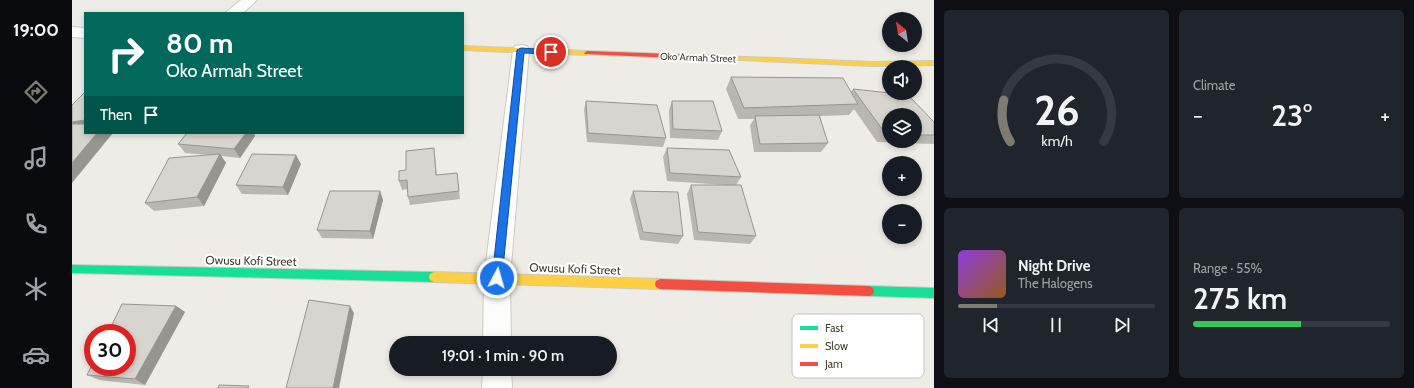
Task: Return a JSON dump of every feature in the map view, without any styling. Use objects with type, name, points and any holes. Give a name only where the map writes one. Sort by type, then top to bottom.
[{"type":"street","points":[[234,12],[250,0]]},
{"type":"street","points":[[72,32],[84,33]]},
{"type":"street","name":"Oko Armah Street","points":[[464,48],[873,64],[934,63]]},
{"type":"street","points":[[497,336],[497,278],[521,50]]},
{"type":"street","name":"Owusu Kofi Street","points":[[72,269],[497,278],[934,293]]},
{"type":"street","points":[[497,376],[497,388]]},
{"type":"building","points":[[731,77],[843,78],[858,104],[744,108]]},
{"type":"building","points":[[853,89],[882,92],[882,100],[913,100],[921,108],[882,108],[882,129]]},
{"type":"building","points":[[84,93],[84,120],[72,122],[72,105]]},
{"type":"building","points":[[586,101],[657,105],[666,138],[588,133]]},
{"type":"building","points":[[672,101],[713,101],[722,131],[673,129]]},
{"type":"building","points":[[922,110],[934,122],[934,135],[922,135]]},
{"type":"building","points":[[819,115],[828,143],[760,144],[755,116]]},
{"type":"building","points":[[72,124],[84,124],[84,134],[96,134],[72,163]]},
{"type":"building","points":[[186,134],[245,134],[234,149],[178,144]]},
{"type":"building","points":[[434,148],[436,175],[457,173],[459,191],[408,197],[407,180],[399,181],[399,171],[406,170],[406,151]]},
{"type":"building","points":[[667,148],[729,150],[741,177],[670,173]]},
{"type":"building","points":[[220,154],[197,197],[145,203],[169,158]]},
{"type":"building","points":[[252,154],[296,155],[283,187],[236,185]]},
{"type":"building","points":[[691,185],[741,185],[756,236],[698,232]]},
{"type":"building","points":[[330,191],[380,191],[370,231],[317,230]]},
{"type":"building","points":[[633,191],[678,192],[683,236],[643,232]]},
{"type":"building","points":[[309,300],[350,306],[333,388],[286,388]]},
{"type":"building","points":[[122,304],[176,306],[135,379],[99,376],[136,376],[136,324],[112,324]]},
{"type":"building","points":[[219,385],[249,386],[248,388],[218,388]]},
{"type":"traffic: fast","points":[[72,269],[434,277]]},
{"type":"traffic: fast","points":[[869,291],[934,293]]},
{"type":"traffic: slow","points":[[464,48],[587,53]]},
{"type":"traffic: slow","points":[[697,57],[873,64],[934,63]]},
{"type":"traffic: slow","points":[[434,277],[660,284]]},
{"type":"traffic: jam","points":[[587,53],[697,57]]},
{"type":"traffic: jam","points":[[660,284],[869,291]]},
{"type":"route","points":[[497,278],[521,50],[551,52]]}]
